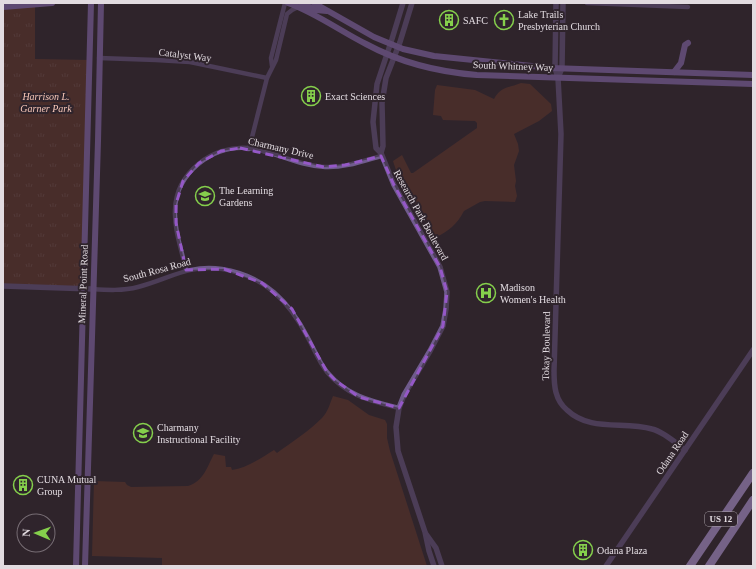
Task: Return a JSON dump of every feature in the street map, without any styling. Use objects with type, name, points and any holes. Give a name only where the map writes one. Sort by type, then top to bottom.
[{"type":"highway","name":"US 12","points":[[690,566],[753,473]]},
{"type":"highway","name":"US 12","points":[[709,566],[753,500]]},
{"type":"main road","points":[[3,7],[52,3]]},
{"type":"main road","name":"Mineral Point Road","points":[[76,566],[91,3]]},
{"type":"main road","name":"Mineral Point Road","points":[[85,566],[101,3]]},
{"type":"main road","name":"South Whitney Way","points":[[288,3],[299,5],[365,44],[394,57],[425,67],[459,73],[558,78],[753,84]]},
{"type":"main road","name":"South Whitney Way","points":[[314,3],[374,37],[398,48],[434,56],[555,68],[753,75]]},
{"type":"main road","points":[[299,5],[316,10],[331,12]]},
{"type":"main road","points":[[674,72],[681,64],[685,45],[688,43]]},
{"type":"main road","points":[[670,82],[687,72]]},
{"type":"main road","points":[[685,82],[697,73]]},
{"type":"street","points":[[272,66],[271,58],[284,3]]},
{"type":"street","name":"Research Park Boulevard","points":[[403,3],[377,84],[373,110],[376,148],[381,155],[394,185],[440,267],[447,292],[443,326],[404,394],[399,408],[396,427],[398,451],[425,532],[434,566]]},
{"type":"street","name":"Research Park Boulevard","points":[[381,155],[383,146],[382,103],[386,78],[398,48],[412,3]]},
{"type":"street","name":"Tokay Boulevard","points":[[556,3],[555,68],[558,78],[561,134],[554,371],[554,384],[557,397],[563,407],[574,417],[588,423],[653,429],[669,438],[685,450]]},
{"type":"street","name":"Tokay Boulevard","points":[[558,78],[562,68],[564,3]]},
{"type":"street","points":[[587,3],[688,7]]},
{"type":"street","points":[[249,149],[267,78],[276,60],[287,14],[299,5]]},
{"type":"street","name":"Catalyst Way","points":[[99,58],[184,62],[267,78]]},
{"type":"street","name":"Charmany Drive","points":[[186,270],[175,216],[177,197],[182,185],[194,168],[211,155],[226,150],[249,149],[324,167],[345,166],[381,155]]},
{"type":"street","name":"South Rosa Road","points":[[3,286],[83,289],[131,288],[186,270],[207,268],[224,269],[246,275],[267,286],[292,309],[327,372],[336,381],[348,391],[359,397],[399,408]]},
{"type":"street","name":"Odana Road","points":[[606,566],[753,350]]},
{"type":"street","name":"Research Park Boulevard","points":[[425,532],[436,548],[442,566]]},
{"type":"highlighted area","points":[[240,148],[324,167],[345,165],[381,156],[394,185],[440,267],[447,292],[443,326],[399,408],[359,397],[336,381],[327,372],[292,309],[262,283],[224,269],[186,270],[176,223],[176,204],[183,181],[199,163],[221,151]]},
{"type":"green space","name":"Harrison L. Garner Park","points":[[35,5],[35,59],[90,60],[83,289],[3,286],[3,7]]},
{"type":"green space","points":[[521,83],[530,84],[551,104],[552,111],[539,121],[514,134],[519,151],[514,165],[517,196],[515,202],[480,202],[464,211],[452,227],[445,233],[436,237],[418,211],[420,206],[419,204],[412,203],[406,196],[393,161],[402,155],[411,173],[413,173],[477,128],[477,123],[475,121],[443,120],[441,116],[433,115],[435,90],[437,85],[475,90],[494,99],[502,90]]},
{"type":"green space","points":[[333,396],[348,400],[369,415],[385,420],[387,424],[387,438],[390,451],[427,566],[162,566],[162,558],[92,556],[94,481],[125,482],[131,487],[188,486],[198,481],[207,469],[214,454],[225,456],[226,467],[231,467],[232,470],[238,469],[254,462],[274,450],[277,453],[306,432],[324,416]]},
{"type":"place","name":"SAFC","points":[[449,20]]},
{"type":"place","name":"Lake Trails Presbyterian Church","points":[[504,20]]},
{"type":"place","name":"Exact Sciences","points":[[311,96]]},
{"type":"place","name":"The Learning Gardens","points":[[205,196]]},
{"type":"place","name":"Madison Women's Health","points":[[486,293]]},
{"type":"place","name":"Charmany Instructional Facility","points":[[143,433]]},
{"type":"place","name":"CUNA Mutual Group","points":[[23,485]]},
{"type":"place","name":"Odana Plaza","points":[[583,550]]}]
